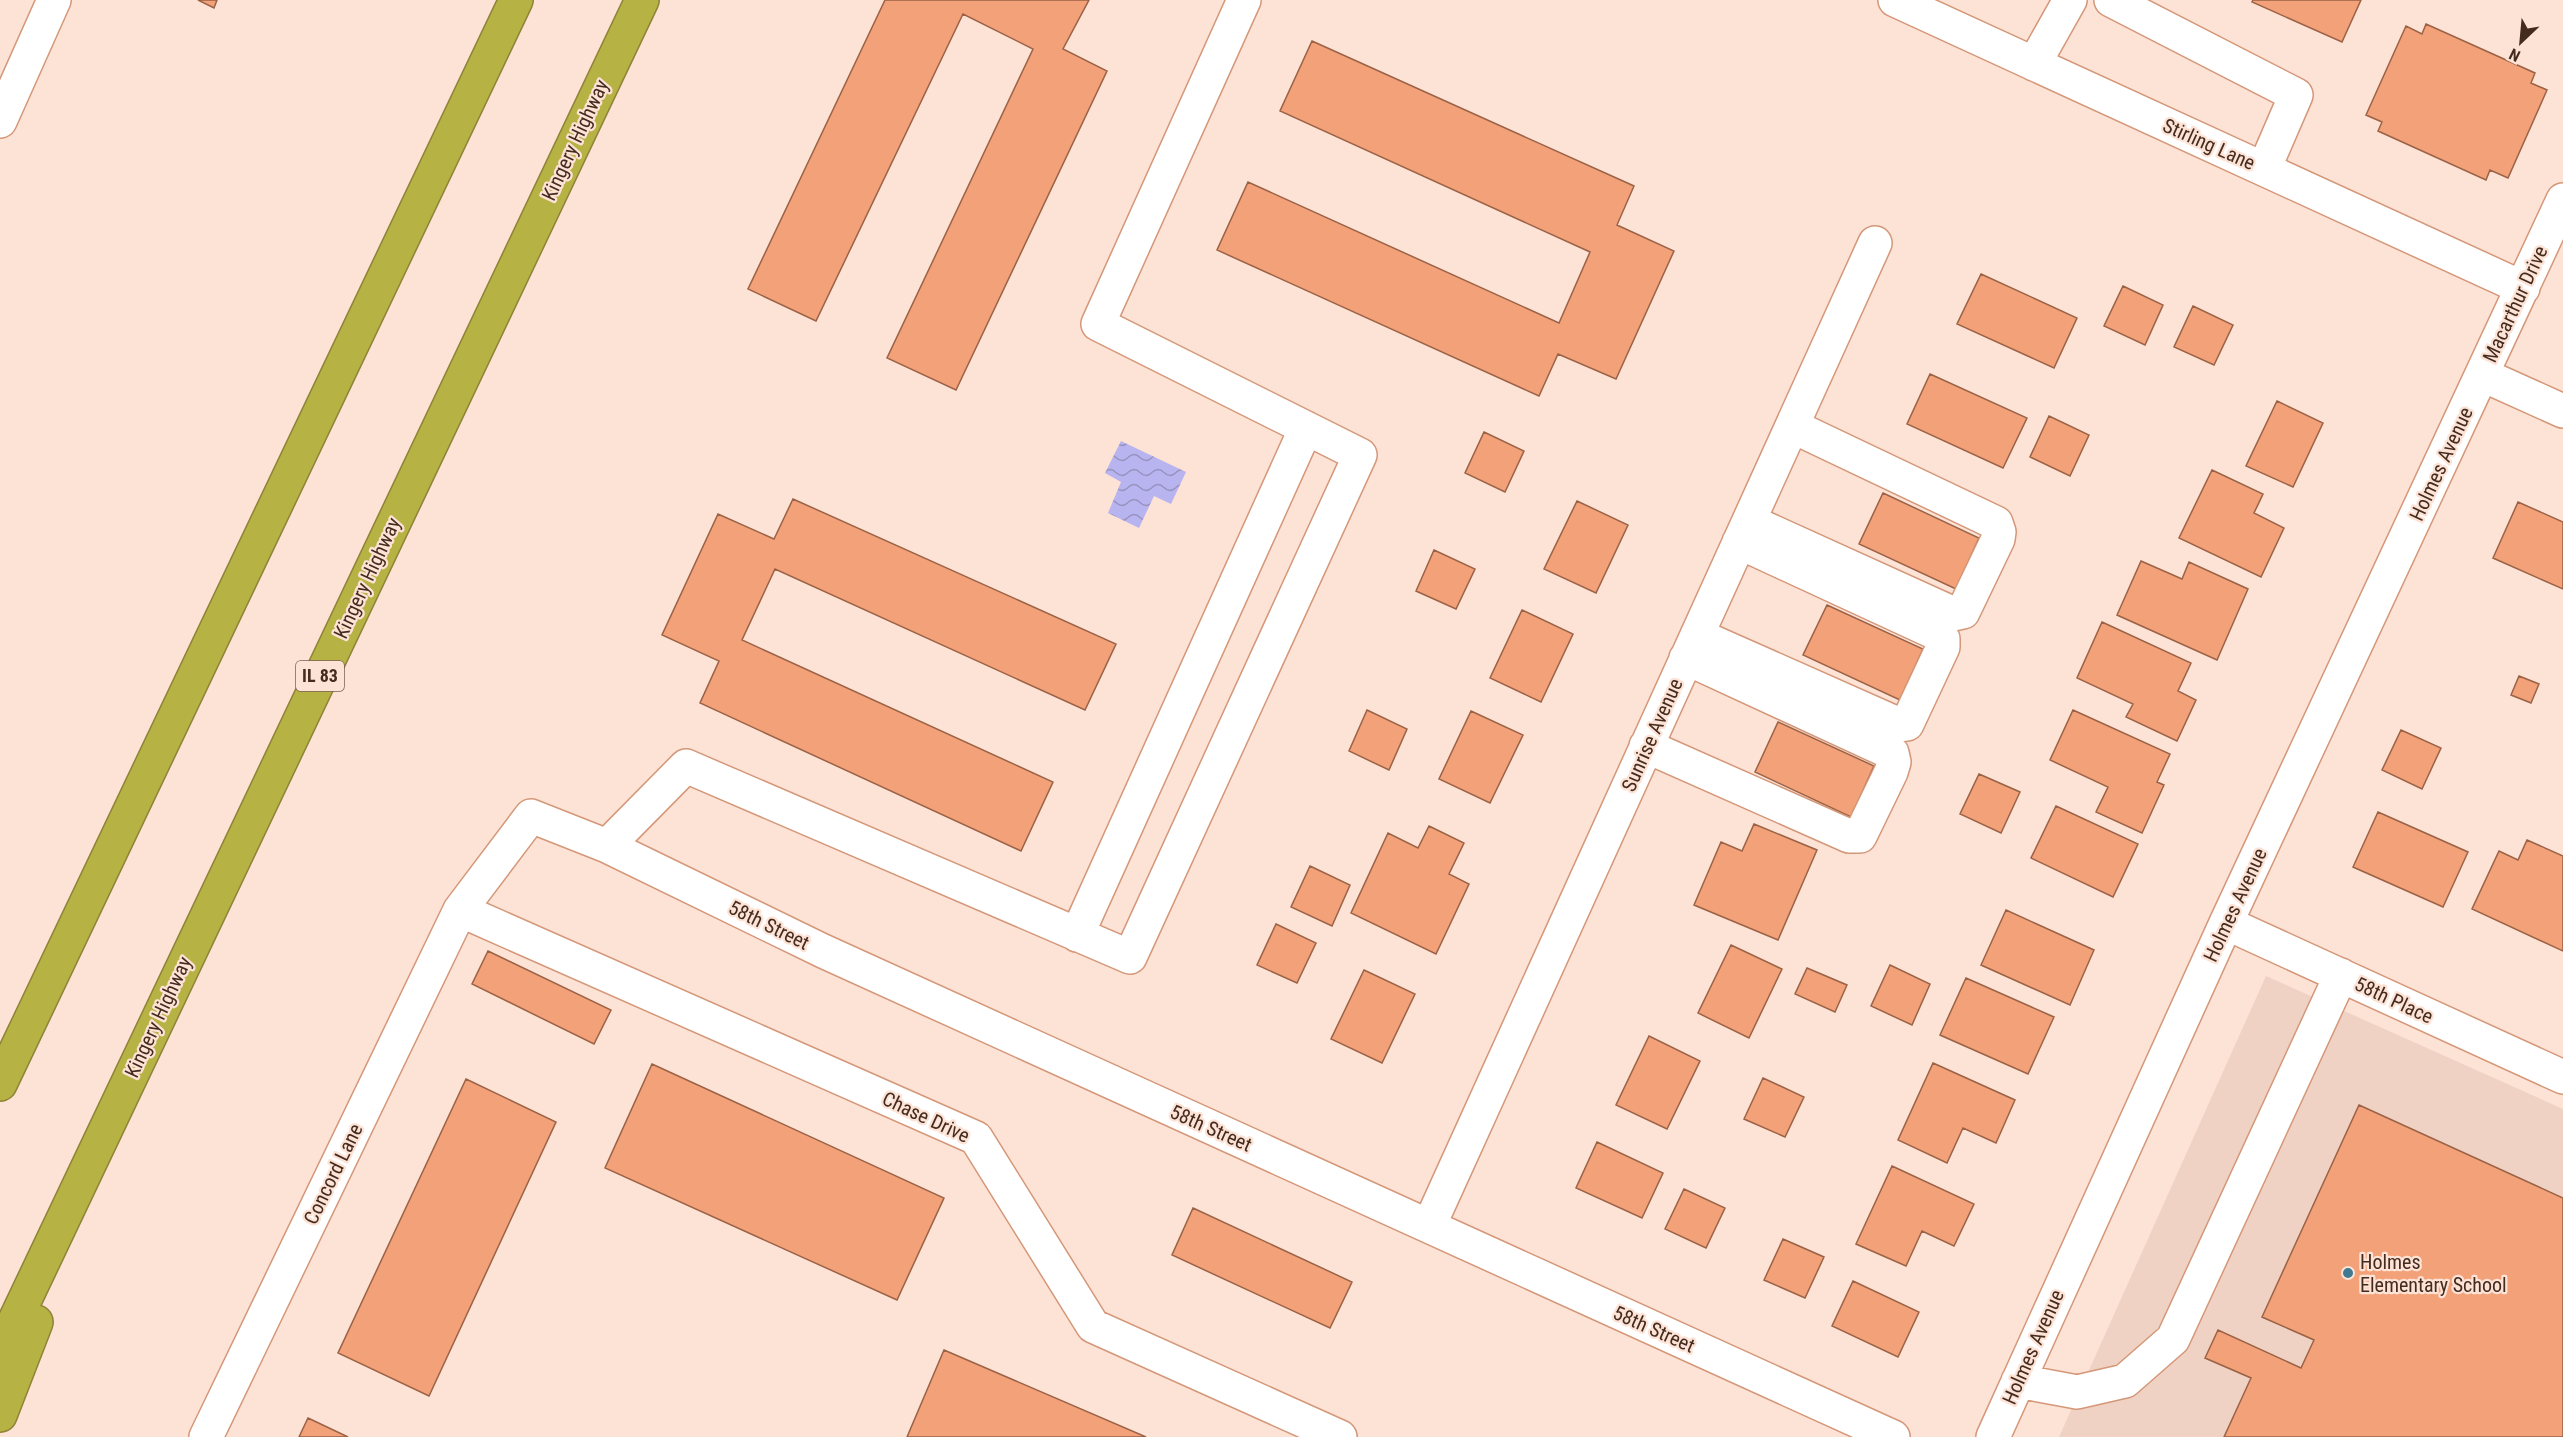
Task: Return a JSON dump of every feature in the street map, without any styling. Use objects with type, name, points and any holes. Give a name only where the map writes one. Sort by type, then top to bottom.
[{"type":"highway","points":[[0,1084],[516,0]]},
{"type":"highway","name":"Kingery Highway","points":[[0,1353],[642,0]]},
{"type":"highway","points":[[0,1415],[137,1061]]},
{"type":"street","points":[[0,121],[54,0]]},
{"type":"street","points":[[607,846],[686,766],[1130,957],[1360,455],[1098,324],[1244,0]]},
{"type":"street","name":"Stirling Lane","points":[[1894,0],[2523,288]]},
{"type":"street","points":[[2034,64],[2070,0]]},
{"type":"street","points":[[2111,0],[2296,95],[2264,169]]},
{"type":"street","name":"Macarthur Drive","points":[[2483,375],[2563,200]]},
{"type":"street","name":"Sunrise Avenue","points":[[1429,1226],[1875,243]]},
{"type":"street","points":[[2483,375],[2563,411]]},
{"type":"street","name":"Holmes Avenue","points":[[1993,1437],[2226,923],[2483,375]]},
{"type":"street","points":[[1744,531],[1954,614],[1963,612],[1998,539],[1999,532],[1996,523],[1792,426]]},
{"type":"street","points":[[1077,935],[1306,428]]},
{"type":"street","points":[[1692,647],[1900,725],[1907,724],[1943,647],[1943,639],[1938,634],[1744,531]]},
{"type":"street","points":[[1646,746],[1849,836],[1860,836],[1891,772],[1894,762],[1892,753],[1692,647]]},
{"type":"street","name":"58th Street","points":[[531,816],[607,846],[823,951],[1893,1437]]},
{"type":"street","name":"Concord Lane","points":[[206,1437],[460,910],[531,816]]},
{"type":"street","name":"Chase Drive","points":[[460,910],[976,1138],[1093,1326],[1340,1437]]},
{"type":"street","name":"58th Place","points":[[2226,923],[2563,1077]]},
{"type":"street","points":[[2018,1380],[2077,1392],[2125,1381],[2173,1339],[2341,975]]},
{"type":"shaded area","name":"Holmes Elementary School","points":[[2266,976],[2563,1109],[2563,1437],[2059,1437]]},
{"type":"water","points":[[1121,441],[1186,472],[1171,504],[1154,496],[1139,528],[1108,513],[1121,482],[1105,473]]},
{"type":"building","points":[[198,0],[217,0],[214,8]]},
{"type":"building","points":[[885,0],[1089,0],[1063,49],[1107,71],[956,390],[887,358],[1033,49],[963,14],[816,321],[748,289]]},
{"type":"building","points":[[2253,0],[2361,0],[2342,42],[2252,2]]},
{"type":"building","points":[[2426,24],[2535,73],[2531,83],[2547,90],[2508,178],[2490,170],[2486,180],[2378,131],[2382,122],[2366,115],[2406,26],[2422,34]]},
{"type":"building","points":[[1312,41],[1634,186],[1617,225],[1674,251],[1616,379],[1558,354],[1539,396],[1217,250],[1248,182],[1559,323],[1590,252],[1280,111]]},
{"type":"building","points":[[1981,274],[2077,318],[2054,368],[1957,324]]},
{"type":"building","points":[[2123,286],[2163,305],[2145,345],[2104,326]]},
{"type":"building","points":[[2193,306],[2233,325],[2214,365],[2174,347]]},
{"type":"building","points":[[1930,374],[2027,418],[2003,468],[1907,424]]},
{"type":"building","points":[[2277,401],[2323,423],[2293,487],[2246,466]]},
{"type":"building","points":[[2049,416],[2089,435],[2070,476],[2030,457]]},
{"type":"building","points":[[1484,432],[1524,451],[1505,492],[1465,473]]},
{"type":"building","points":[[2212,470],[2263,494],[2254,513],[2284,528],[2261,577],[2179,538]]},
{"type":"building","points":[[1883,493],[1979,538],[1956,589],[1859,544]]},
{"type":"building","points":[[793,499],[1116,644],[1085,710],[775,569],[742,640],[1053,782],[1021,851],[700,703],[719,661],[662,635],[718,514],[774,539]]},
{"type":"building","points":[[1577,501],[1628,525],[1596,593],[1544,569]]},
{"type":"building","points":[[2518,502],[2563,522],[2563,589],[2493,558]]},
{"type":"building","points":[[1434,550],[1475,569],[1456,609],[1416,591]]},
{"type":"building","points":[[2141,561],[2182,579],[2189,562],[2248,589],[2217,660],[2117,615]]},
{"type":"building","points":[[1827,605],[1923,649],[1900,700],[1803,655]]},
{"type":"building","points":[[1522,610],[1573,634],[1541,702],[1490,678]]},
{"type":"building","points":[[2102,622],[2191,663],[2178,691],[2196,700],[2177,741],[2126,717],[2133,704],[2077,678]]},
{"type":"building","points":[[2519,676],[2539,684],[2531,703],[2511,695]]},
{"type":"building","points":[[1367,710],[1407,729],[1389,770],[1349,751]]},
{"type":"building","points":[[2073,710],[2170,754],[2157,782],[2164,785],[2142,833],[2096,812],[2108,787],[2050,760]]},
{"type":"building","points":[[1471,711],[1523,735],[1490,803],[1439,779]]},
{"type":"building","points":[[1778,722],[1874,766],[1851,817],[1755,772]]},
{"type":"building","points":[[2401,730],[2441,748],[2422,789],[2382,770]]},
{"type":"building","points":[[1979,774],[2020,792],[2001,833],[1960,814]]},
{"type":"building","points":[[2056,806],[2138,844],[2113,897],[2031,858]]},
{"type":"building","points":[[2378,812],[2468,852],[2443,907],[2353,867]]},
{"type":"building","points":[[1754,824],[1817,850],[1778,940],[1694,905],[1721,842],[1742,851]]},
{"type":"building","points":[[1429,826],[1464,843],[1449,874],[1469,884],[1436,954],[1351,913],[1388,833],[1418,848]]},
{"type":"building","points":[[2527,840],[2563,856],[2563,951],[2472,909],[2499,851],[2518,860]]},
{"type":"building","points":[[1310,866],[1350,885],[1332,926],[1291,907]]},
{"type":"building","points":[[2006,910],[2094,950],[2070,1005],[1981,965]]},
{"type":"building","points":[[1276,924],[1316,943],[1297,983],[1257,965]]},
{"type":"building","points":[[1731,945],[1782,969],[1749,1038],[1698,1013]]},
{"type":"building","points":[[488,951],[611,1010],[594,1044],[472,984]]},
{"type":"building","points":[[1890,965],[1930,984],[1912,1025],[1871,1006]]},
{"type":"building","points":[[1807,968],[1847,985],[1835,1012],[1795,994]]},
{"type":"building","points":[[1364,970],[1415,994],[1382,1063],[1331,1039]]},
{"type":"building","points":[[1966,978],[2054,1017],[2028,1074],[1940,1035]]},
{"type":"building","points":[[1649,1036],[1700,1061],[1667,1129],[1616,1105]]},
{"type":"building","points":[[1933,1063],[2015,1100],[1996,1143],[1963,1128],[1947,1163],[1898,1140]]},
{"type":"building","points":[[652,1064],[944,1198],[897,1300],[605,1168]]},
{"type":"building","points":[[1763,1078],[1804,1097],[1785,1137],[1744,1119]]},
{"type":"building","points":[[466,1079],[556,1122],[429,1396],[338,1353]]},
{"type":"building","points":[[2359,1105],[2563,1198],[2563,1437],[2224,1437],[2251,1378],[2205,1358],[2218,1330],[2301,1368],[2314,1340],[2262,1317]]},
{"type":"building","points":[[1597,1142],[1663,1173],[1642,1218],[1576,1188]]},
{"type":"building","points":[[1892,1166],[1974,1204],[1954,1246],[1922,1231],[1906,1266],[1856,1244]]},
{"type":"building","points":[[1684,1189],[1725,1208],[1706,1248],[1665,1229]]},
{"type":"building","points":[[1193,1208],[1352,1282],[1330,1328],[1172,1255]]},
{"type":"building","points":[[1783,1239],[1824,1257],[1805,1298],[1764,1280]]},
{"type":"building","points":[[1853,1281],[1919,1312],[1898,1357],[1832,1326]]},
{"type":"building","points":[[944,1350],[1146,1437],[907,1437]]},
{"type":"building","points":[[308,1418],[348,1437],[299,1437]]},
{"type":"place","name":"Holmes Elementary School","points":[[2348,1273]]}]
